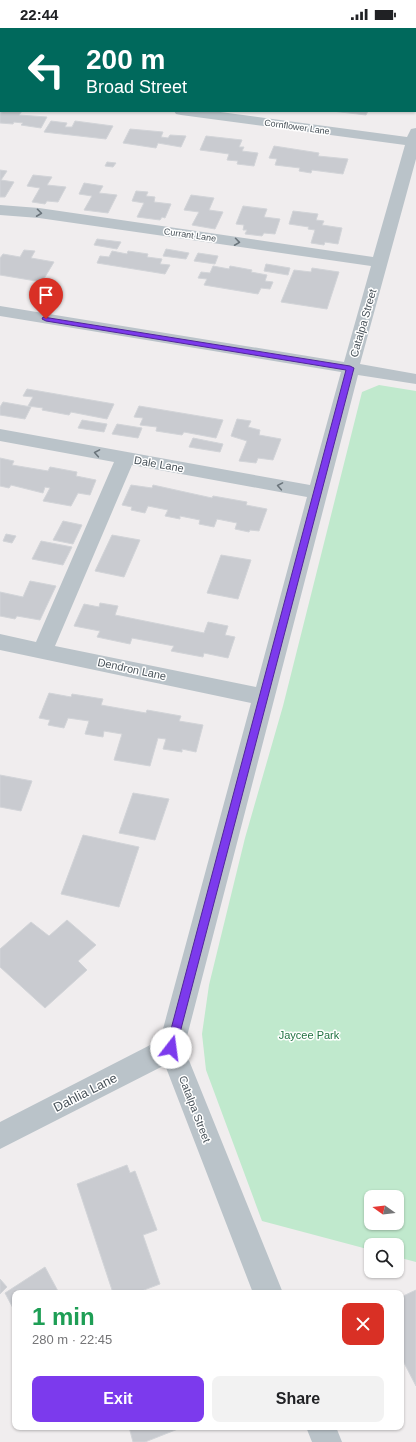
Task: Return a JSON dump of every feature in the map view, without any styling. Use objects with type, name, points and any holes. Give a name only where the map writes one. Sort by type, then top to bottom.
[{"type":"street","name":"Cornflower Lane","points":[[190,112],[415,137]]},
{"type":"street","name":"Catalpa Street","points":[[267,1290],[171,1048],[350,368],[415,137]]},
{"type":"street","name":"Currant Lane","points":[[0,210],[47,214],[380,263]]},
{"type":"street","points":[[0,311],[416,379]]},
{"type":"street","name":"Dale Lane","points":[[0,435],[318,493]]},
{"type":"street","points":[[43,650],[126,458]]},
{"type":"street","name":"Dendron Lane","points":[[0,642],[264,697]]},
{"type":"street","name":"Dahlia Lane","points":[[0,1136],[171,1048]]},
{"type":"street","points":[[322,1430],[328,1442]]},
{"type":"green space","name":"Jaycee Park","points":[[379,385],[416,391],[416,1262],[404,1259],[404,1238],[364,1238],[364,1248],[262,1221],[206,1070],[202,1034],[209,985],[245,838],[283,706],[362,392]]},
{"type":"building","points":[[0,112],[21,112],[19,115],[47,117],[41,128],[21,125],[23,123],[0,123]]},
{"type":"building","points":[[340,112],[368,112],[366,115]]},
{"type":"building","points":[[51,121],[67,123],[65,127],[72,127],[75,121],[113,126],[106,139],[44,132]]},
{"type":"building","points":[[130,129],[163,132],[161,137],[168,138],[170,135],[186,136],[181,147],[158,143],[156,148],[123,143]]},
{"type":"building","points":[[206,136],[242,140],[239,147],[244,147],[242,151],[258,153],[254,166],[237,164],[238,161],[227,160],[229,154],[200,150]]},
{"type":"building","points":[[274,146],[319,153],[318,156],[348,159],[343,174],[312,170],[311,173],[299,171],[300,168],[275,165],[277,159],[269,158]]},
{"type":"building","points":[[107,162],[116,163],[113,167],[105,166]]},
{"type":"building","points":[[0,170],[7,171],[1,180],[14,182],[5,197],[0,197]]},
{"type":"building","points":[[33,175],[52,177],[47,185],[66,187],[58,202],[47,201],[45,204],[32,202],[40,188],[27,186]]},
{"type":"building","points":[[84,183],[103,186],[99,193],[117,195],[108,213],[84,210],[92,196],[79,194]]},
{"type":"building","points":[[136,191],[148,192],[146,196],[155,197],[154,202],[171,204],[165,218],[162,217],[160,220],[137,217],[144,203],[132,201]]},
{"type":"building","points":[[191,195],[214,198],[209,210],[223,212],[215,229],[192,225],[199,212],[184,210]]},
{"type":"building","points":[[243,206],[267,209],[264,217],[280,219],[275,234],[264,233],[262,236],[245,234],[247,230],[243,230],[244,225],[236,224]]},
{"type":"building","points":[[293,211],[318,214],[316,220],[324,221],[322,225],[342,228],[338,244],[325,242],[324,245],[311,243],[315,230],[308,229],[309,227],[289,224]]},
{"type":"building","points":[[97,239],[121,242],[117,249],[94,245]]},
{"type":"building","points":[[166,249],[189,253],[186,259],[163,256]]},
{"type":"building","points":[[24,250],[35,251],[31,258],[54,262],[42,282],[0,275],[0,258],[3,254],[20,257]]},
{"type":"building","points":[[112,251],[127,254],[128,251],[148,254],[147,257],[162,259],[160,264],[170,265],[165,274],[97,263],[100,256],[109,257]]},
{"type":"building","points":[[198,253],[218,256],[215,264],[194,261]]},
{"type":"building","points":[[266,264],[290,268],[288,275],[264,271]]},
{"type":"building","points":[[213,266],[229,269],[230,266],[252,270],[251,272],[267,275],[265,281],[273,282],[270,289],[261,288],[258,294],[204,285],[207,279],[198,278],[201,272],[210,273]]},
{"type":"building","points":[[312,268],[339,272],[327,309],[281,302],[294,270],[311,272]]},
{"type":"building","points":[[27,389],[114,404],[107,419],[71,412],[69,415],[42,410],[43,408],[28,406],[33,397],[23,396]]},
{"type":"building","points":[[3,402],[31,407],[25,419],[0,415],[0,407]]},
{"type":"building","points":[[139,406],[223,420],[216,438],[184,432],[182,435],[156,431],[157,427],[140,425],[143,418],[134,417]]},
{"type":"building","points":[[237,419],[251,421],[248,427],[260,430],[259,435],[281,439],[273,460],[258,458],[256,463],[239,461],[247,441],[231,436]]},
{"type":"building","points":[[82,420],[107,424],[104,432],[78,428]]},
{"type":"building","points":[[117,424],[142,428],[138,438],[112,434]]},
{"type":"building","points":[[193,438],[223,444],[220,452],[189,447]]},
{"type":"building","points":[[0,458],[14,461],[12,465],[48,471],[50,467],[77,472],[76,476],[96,480],[90,495],[78,493],[71,506],[43,501],[50,488],[45,487],[43,493],[11,485],[9,488],[0,486]]},
{"type":"building","points":[[131,485],[152,488],[153,485],[212,498],[213,496],[247,502],[246,505],[267,509],[259,531],[250,530],[249,532],[235,529],[237,523],[217,519],[214,527],[199,524],[200,520],[180,516],[180,519],[165,516],[168,510],[148,506],[145,513],[131,510],[132,507],[122,505]]},
{"type":"building","points":[[63,521],[82,525],[73,544],[53,540]]},
{"type":"building","points":[[6,534],[16,536],[12,543],[3,541]]},
{"type":"building","points":[[112,535],[140,540],[124,577],[95,571]]},
{"type":"building","points":[[41,541],[72,547],[63,565],[32,559]]},
{"type":"building","points":[[221,555],[251,560],[238,599],[207,593]]},
{"type":"building","points":[[30,581],[56,586],[40,620],[17,616],[15,619],[0,616],[0,592],[23,597]]},
{"type":"building","points":[[100,603],[118,606],[115,615],[204,633],[208,622],[228,626],[225,635],[235,637],[228,658],[204,653],[203,657],[171,651],[174,646],[132,638],[130,644],[97,637],[100,631],[74,626],[84,604],[99,607]]},
{"type":"building","points":[[49,693],[71,697],[72,694],[103,699],[101,705],[146,713],[147,710],[181,716],[179,721],[203,725],[196,752],[182,749],[182,752],[163,749],[166,739],[158,738],[150,766],[114,760],[122,734],[104,731],[103,737],[85,734],[89,721],[68,718],[64,728],[48,725],[50,720],[39,718]]},
{"type":"building","points":[[0,775],[32,781],[21,811],[0,807]]},
{"type":"building","points":[[133,793],[169,799],[155,840],[119,833]]},
{"type":"building","points":[[83,835],[139,847],[119,907],[61,894]]},
{"type":"building","points":[[67,920],[96,945],[78,961],[87,970],[45,1008],[0,967],[0,949],[31,922],[49,936]]},
{"type":"building","points":[[127,1165],[130,1173],[135,1171],[157,1230],[143,1235],[160,1284],[144,1290],[112,1290],[77,1184]]},
{"type":"building","points":[[45,1267],[57,1290],[12,1290],[12,1306],[5,1293]]},
{"type":"building","points":[[0,1279],[7,1287],[0,1294]]},
{"type":"building","points":[[416,1290],[416,1386],[404,1363],[404,1296]]},
{"type":"building","points":[[130,1430],[175,1430],[145,1442],[133,1442]]},
{"type":"route","points":[[46,319],[350,368],[171,1048]]}]
